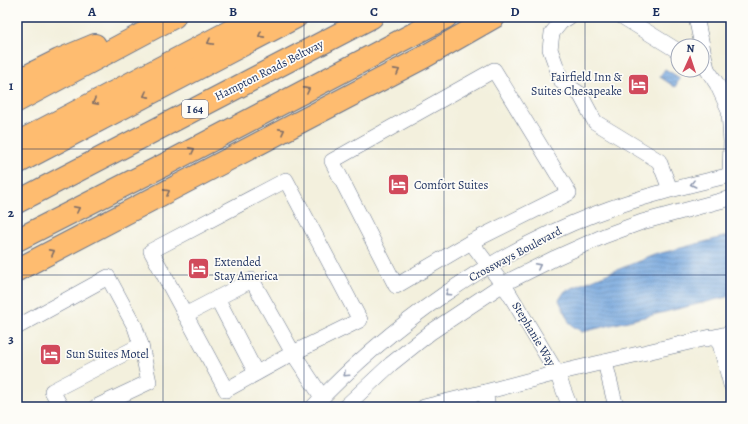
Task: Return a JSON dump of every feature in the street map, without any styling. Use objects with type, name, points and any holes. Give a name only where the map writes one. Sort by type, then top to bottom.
[{"type":"highway","points":[[17,81],[60,60],[163,17]]},
{"type":"highway","points":[[17,101],[174,17]]},
{"type":"highway","points":[[17,143],[257,17]]},
{"type":"highway","points":[[17,163],[296,17]]},
{"type":"highway","points":[[17,188],[345,17]]},
{"type":"highway","name":"Hampton Roads Beltway","points":[[17,202],[372,17]]},
{"type":"highway","points":[[17,240],[164,165],[446,17]]},
{"type":"highway","points":[[17,270],[424,57],[494,17]]},
{"type":"street","points":[[569,17],[561,22],[552,33],[550,48],[562,82],[580,94],[595,122],[659,161],[670,189]]},
{"type":"street","points":[[623,17],[670,46]]},
{"type":"street","points":[[696,17],[700,38]]},
{"type":"street","points":[[494,70],[569,193],[471,242],[396,286],[332,161],[494,70]]},
{"type":"street","points":[[710,74],[717,84],[729,110],[731,142],[730,175]]},
{"type":"street","name":"Crossways Boulevard","points":[[318,402],[364,357],[402,325],[489,265],[594,214],[670,189],[730,175]]},
{"type":"street","points":[[286,180],[360,320],[293,353],[226,390],[151,251],[286,180]]},
{"type":"street","name":"Crossways Boulevard","points":[[345,407],[393,363],[431,332],[503,284],[604,236],[649,220],[731,198]]},
{"type":"street","name":"Stephanie Way","points":[[471,242],[503,284],[557,373],[570,407]]},
{"type":"street","points":[[17,326],[108,277],[135,327],[141,345],[149,382],[96,407]]},
{"type":"street","points":[[185,315],[252,280],[293,353],[318,402]]},
{"type":"street","points":[[217,298],[256,373]]},
{"type":"street","points":[[424,407],[557,373],[731,333]]},
{"type":"street","points":[[706,338],[711,337],[716,339],[720,344],[731,385]]},
{"type":"street","points":[[61,407],[52,391],[141,345]]},
{"type":"street","points":[[605,362],[616,407]]},
{"type":"street","points":[[485,392],[488,407]]},
{"type":"water","points":[[665,69],[670,72],[670,78],[680,78],[675,87],[660,77]]},
{"type":"water","points":[[731,235],[731,296],[582,332],[570,324],[559,300],[565,291],[654,255]]},
{"type":"place","name":"Fairfield Inn & Suites Chesapeake","points":[[638,84]]},
{"type":"place","name":"Comfort Suites","points":[[398,185]]},
{"type":"place","name":"Extended Stay America","points":[[199,269]]},
{"type":"place","name":"Sun Suites Motel","points":[[50,354]]}]
